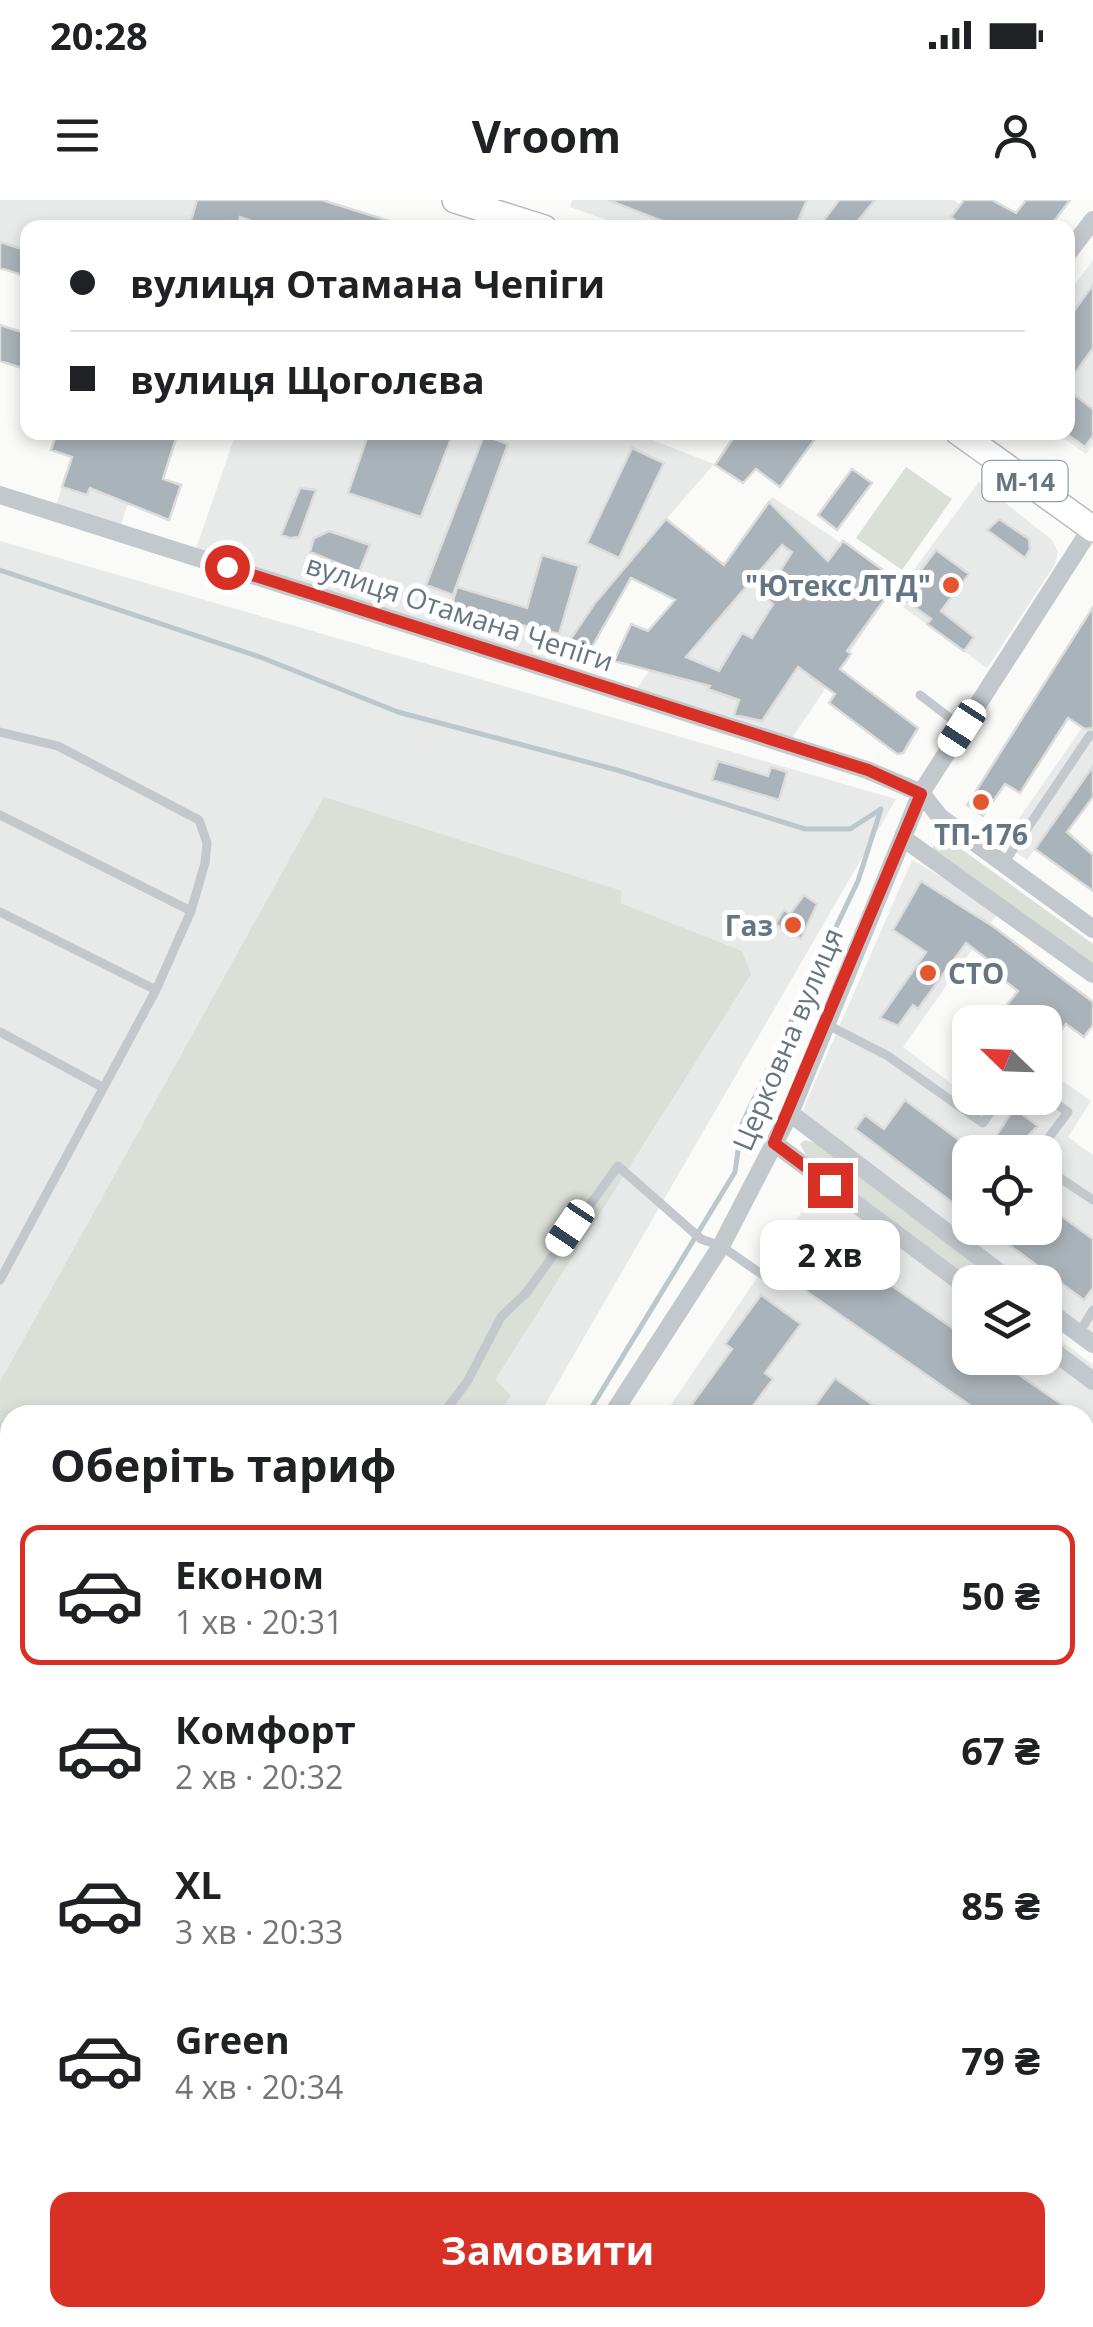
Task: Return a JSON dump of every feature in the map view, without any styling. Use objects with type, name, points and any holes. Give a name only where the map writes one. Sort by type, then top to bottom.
[{"type":"main road","points":[[455,200],[519,220]]},
{"type":"main road","name":"М-14","points":[[969,440],[1092,527]]},
{"type":"street","points":[[1075,244],[1093,220]]},
{"type":"street","name":"вулиця Отамана Чепіги","points":[[0,494],[868,770],[921,794],[940,817],[1093,929]]},
{"type":"street","name":"Церковна вулиця","points":[[618,1405],[721,1246],[790,1113],[921,794],[1092,527]]},
{"type":"street","points":[[903,838],[1093,974]]},
{"type":"street","points":[[790,1113],[990,1265]]},
{"type":"street","points":[[774,1143],[952,1276]]},
{"type":"street","points":[[1062,1320],[1086,1338]]},
{"type":"street","points":[[1062,1358],[1093,1381]]},
{"type":"lane","points":[[920,695],[962,728]]},
{"type":"lane","points":[[0,732],[58,746],[199,820],[207,843],[206,863],[191,912],[156,990],[0,1280]]},
{"type":"lane","points":[[1004,862],[1090,735]]},
{"type":"lane","points":[[0,815],[191,912]]},
{"type":"lane","points":[[0,912],[156,990]]},
{"type":"lane","points":[[824,1023],[888,1056],[952,1101]]},
{"type":"lane","points":[[0,1032],[102,1088]]},
{"type":"lane","points":[[1051,1135],[1068,1112],[1062,1108]]},
{"type":"lane","points":[[449,1405],[501,1318],[526,1292],[618,1166],[701,1239],[721,1246],[770,1280]]},
{"type":"lane","points":[[1062,1179],[1093,1200]]},
{"type":"lane","points":[[1086,1338],[1093,1310]]},
{"type":"shaded area","points":[[0,200],[278,200],[271,220],[20,220],[20,275],[0,268]]},
{"type":"shaded area","points":[[572,200],[954,200],[981,220],[607,220],[570,207]]},
{"type":"shaded area","points":[[1093,260],[1093,445],[1086,454],[1066,440],[1075,440],[1075,284]]},
{"type":"shaded area","points":[[78,440],[150,440],[116,539],[51,521]]},
{"type":"shaded area","points":[[234,440],[652,440],[714,464],[595,602],[550,672],[191,563]]},
{"type":"shaded area","points":[[906,467],[952,499],[902,570],[856,538]]},
{"type":"shaded area","points":[[979,482],[1052,540],[1058,552],[1054,566],[987,668],[892,599]]},
{"type":"shaded area","points":[[772,497],[898,581],[790,741],[628,701]]},
{"type":"shaded area","points":[[0,541],[896,799],[545,1405],[0,1405]]},
{"type":"shaded area","points":[[1093,712],[1093,766],[1027,860],[1002,843]]},
{"type":"shaded area","points":[[324,797],[622,891],[620,903],[742,951],[751,974],[495,1380],[511,1395],[505,1405],[0,1405],[0,1382]]},
{"type":"shaded area","points":[[942,835],[1093,944],[1093,970],[931,850]]},
{"type":"shaded area","points":[[912,860],[1000,910],[903,1047],[952,1084],[952,1115],[1062,1115],[1062,1080],[1091,1101],[1068,1137],[1093,1155],[1093,1332],[1062,1310],[1062,1265],[1000,1265],[972,1245],[1062,1245],[1062,1135],[952,1135],[952,1231],[798,1121]]},
{"type":"shaded area","points":[[805,1140],[815,1143],[982,1265],[954,1265],[807,1157],[800,1144]]},
{"type":"shaded area","points":[[829,1172],[958,1265],[952,1265],[952,1375],[1062,1375],[1062,1342],[1093,1365],[1093,1405],[671,1405]]},
{"type":"building","points":[[197,200],[322,200],[386,220],[240,217],[191,220]]},
{"type":"building","points":[[608,200],[807,200],[798,220],[659,220]]},
{"type":"building","points":[[839,200],[875,200],[859,220],[824,220]]},
{"type":"building","points":[[964,200],[992,200],[1016,213],[1026,200],[1070,200],[1055,220],[951,217]]},
{"type":"building","points":[[0,242],[20,248],[20,274],[0,268]]},
{"type":"building","points":[[1093,285],[1093,348],[1075,373],[1075,309]]},
{"type":"building","points":[[0,325],[20,331],[20,367],[0,361]]},
{"type":"building","points":[[1075,395],[1093,409],[1093,436],[1085,447],[1075,440]]},
{"type":"building","points":[[54,440],[175,440],[163,479],[181,485],[169,520],[90,488],[87,495],[62,487],[72,457],[51,450]]},
{"type":"building","points":[[366,440],[450,440],[421,517],[348,493]]},
{"type":"building","points":[[482,440],[508,444],[453,595],[426,585]]},
{"type":"building","points":[[732,440],[814,440],[780,487],[756,469],[743,483],[715,465]]},
{"type":"building","points":[[632,448],[664,463],[619,558],[587,543]]},
{"type":"building","points":[[852,469],[872,483],[837,530],[818,515]]},
{"type":"building","points":[[300,488],[316,490],[299,537],[290,538],[281,535]]},
{"type":"building","points":[[769,502],[828,561],[843,541],[898,581],[847,651],[851,654],[840,669],[918,728],[903,753],[897,754],[829,703],[835,694],[798,667],[762,721],[734,715],[739,700],[708,689],[710,686],[614,661],[631,624],[648,631],[675,600],[631,578],[588,654],[566,646],[595,603],[666,519],[724,565]],"holes":[[[782,545],[792,552],[764,597],[773,604],[752,638],[742,633],[719,671],[686,657]]]},
{"type":"building","points":[[999,519],[1029,539],[1030,549],[1025,558],[987,530]]},
{"type":"building","points":[[329,531],[370,545],[359,572],[310,552],[314,538]]},
{"type":"building","points":[[936,550],[969,574],[941,611],[974,637],[964,651],[927,624],[931,619],[901,597]]},
{"type":"building","points":[[542,555],[579,566],[559,634],[451,608],[457,587],[527,608]]},
{"type":"building","points":[[1093,607],[1093,728],[1085,729],[1068,718],[1020,793],[1005,784],[983,816],[967,805]]},
{"type":"building","points":[[718,761],[768,776],[771,767],[787,772],[779,800],[712,780]]},
{"type":"building","points":[[1093,766],[1093,797],[1067,832],[1093,855],[1093,891],[1035,849]]},
{"type":"building","points":[[921,881],[994,927],[1093,1002],[1093,1025],[1084,1037],[1066,1024],[1062,1029],[1062,1005],[1007,1005],[1018,991],[1001,978],[1005,973],[966,943],[918,1009],[913,1005],[898,1026],[880,1018],[926,952],[893,930]]},
{"type":"building","points":[[804,895],[817,904],[801,939],[775,924],[784,910],[790,914]]},
{"type":"building","points":[[905,1100],[952,1135],[952,1202],[855,1129],[865,1115],[884,1129]]},
{"type":"building","points":[[1010,1115],[1023,1115],[1038,1126],[1029,1135],[997,1135]]},
{"type":"building","points":[[1062,1216],[1093,1239],[1093,1288],[1084,1300],[1062,1284],[1062,1265],[1036,1265],[1009,1245],[1062,1245]]},
{"type":"building","points":[[807,1227],[952,1328],[952,1375],[1019,1375],[1063,1405],[970,1405],[777,1271]]},
{"type":"building","points":[[761,1295],[801,1324],[765,1373],[773,1379],[754,1405],[691,1405],[732,1349],[725,1344]]},
{"type":"building","points":[[835,1378],[873,1405],[815,1405]]},
{"type":"waterway","points":[[0,570],[260,657],[398,712],[617,770],[805,829],[850,829],[881,809],[858,881],[742,1124],[735,1172],[593,1405]]},
{"type":"place","name":"\"Ютекс ЛТД\"","points":[[951,585]]},
{"type":"place","name":"ТП-176","points":[[981,802]]},
{"type":"place","name":"Газ","points":[[793,925]]},
{"type":"place","name":"СТО","points":[[928,973]]},
{"type":"route","points":[[227,567],[868,770],[921,794],[790,1113],[774,1143],[830,1185]]}]
